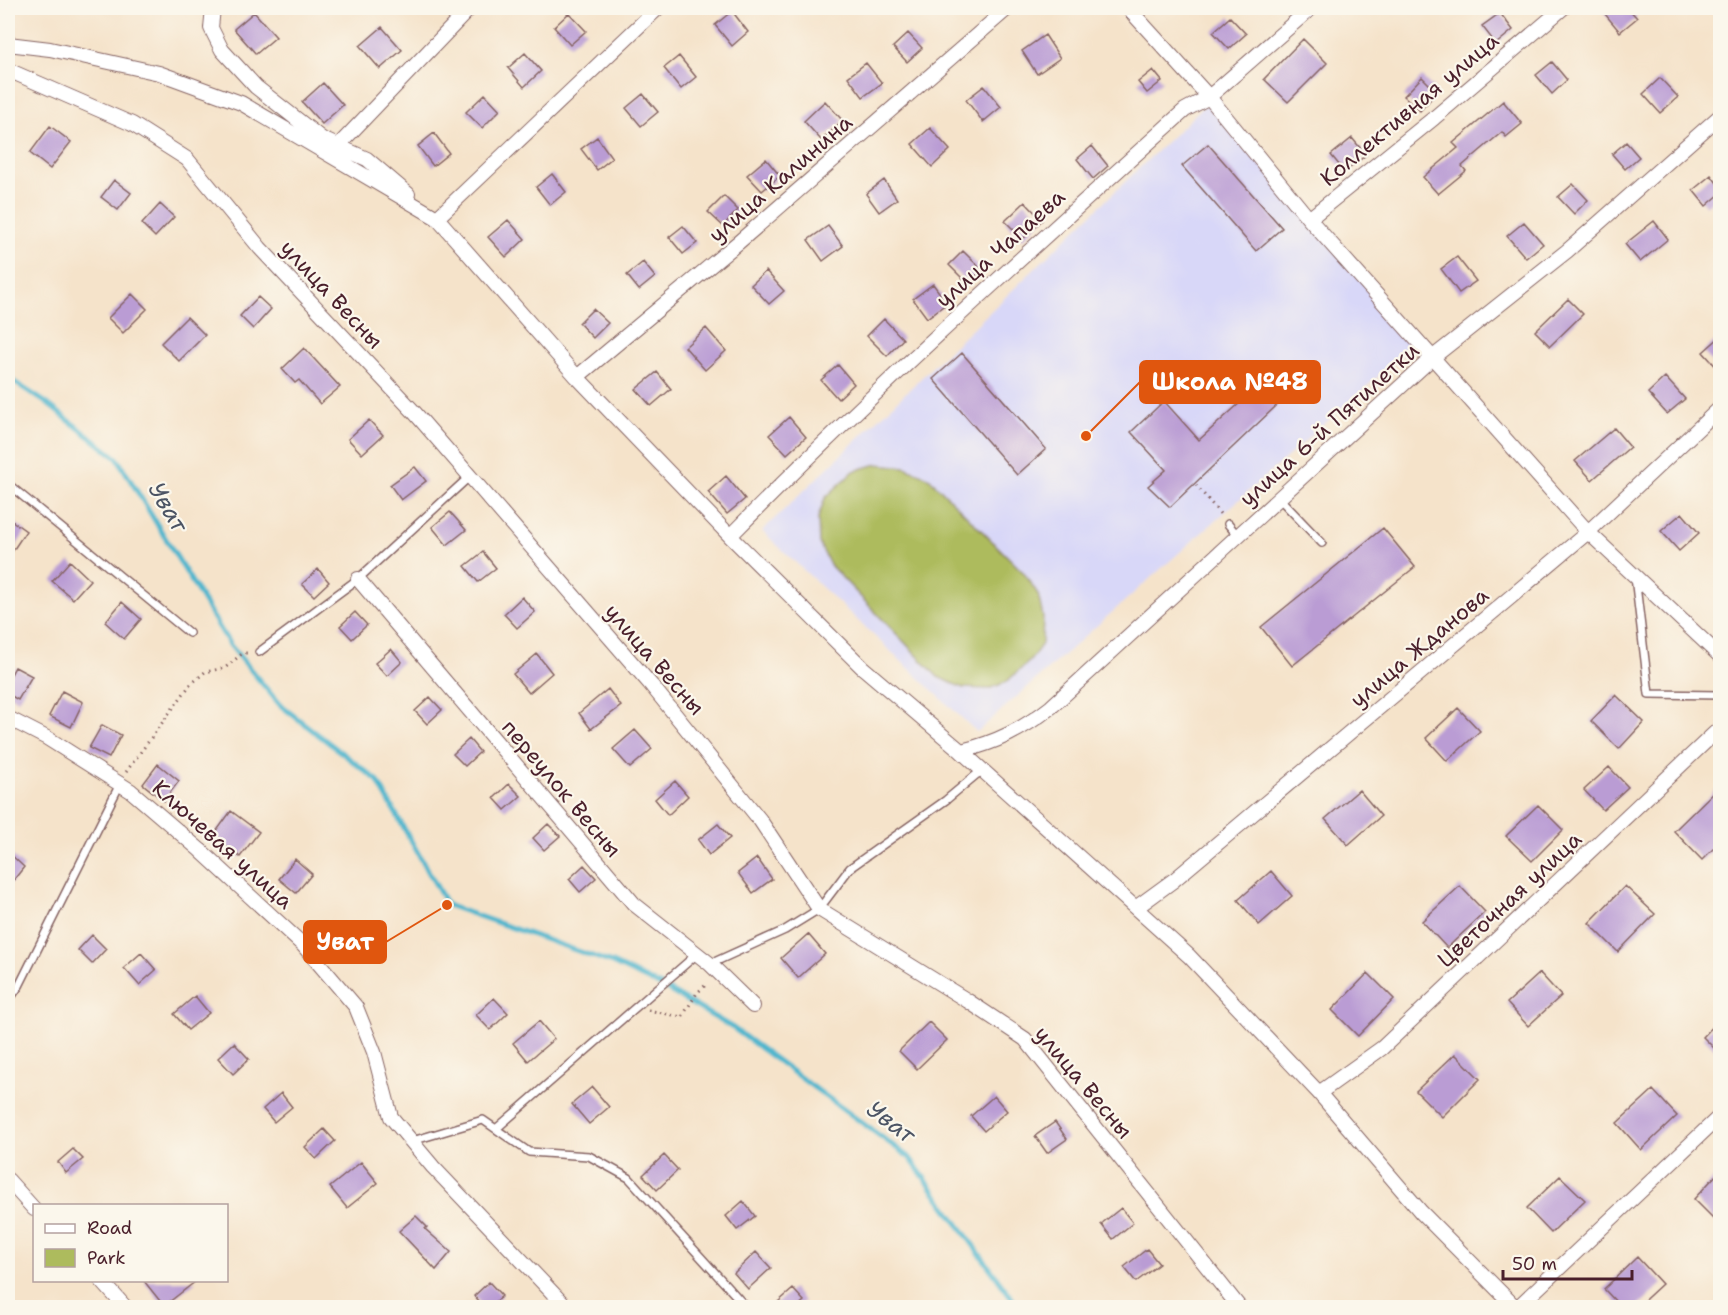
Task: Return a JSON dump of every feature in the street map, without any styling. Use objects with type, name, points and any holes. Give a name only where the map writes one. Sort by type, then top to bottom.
[{"type":"street","points":[[213,8],[211,28],[222,50],[256,87],[337,147],[367,159],[437,218],[577,377],[730,536],[862,667],[961,750],[1053,836],[1137,907],[1189,956],[1319,1093],[1421,1212],[1517,1308],[1720,1116]]},
{"type":"street","points":[[337,147],[470,8]]},
{"type":"street","points":[[437,218],[658,8]]},
{"type":"street","name":"улица Калинина","points":[[577,377],[740,241],[1008,8]]},
{"type":"street","points":[[1128,8],[1209,97],[1309,219],[1588,532],[1720,656]]},
{"type":"street","name":"улица Чапаева","points":[[730,536],[823,441],[944,327],[1185,111],[1209,97],[1311,8]]},
{"type":"street","name":"Коллективная улица","points":[[1309,219],[1434,118],[1563,8]]},
{"type":"street","points":[[8,44],[50,49],[159,73],[241,103],[437,218]]},
{"type":"street","name":"улица Весны","points":[[8,70],[132,124],[187,159],[260,248],[415,413],[652,686],[760,820],[819,909],[968,1001],[1025,1040],[1240,1308]]},
{"type":"street","name":"улица 6-й Пятилетки","points":[[961,750],[1001,740],[1028,725],[1051,707],[1432,358],[1567,251],[1720,116]]},
{"type":"street","name":"улица Жданова","points":[[1137,907],[1174,880],[1588,532],[1720,408]]},
{"type":"street","name":"переулок Весны","points":[[358,579],[634,904],[710,964],[753,1006]]},
{"type":"street","name":"Ключевая улица","points":[[8,718],[47,738],[120,784],[200,850],[303,945],[356,1006],[374,1052],[391,1117],[433,1167],[567,1308]]},
{"type":"street","name":"Цветочная улица","points":[[1319,1093],[1382,1048],[1720,728]]},
{"type":"street","points":[[8,1180],[33,1208]]},
{"type":"street","points":[[102,1282],[126,1308]]},
{"type":"lane","points":[[259,652],[358,579],[470,477]]},
{"type":"lane","points":[[8,484],[189,633]]},
{"type":"lane","points":[[1279,498],[1322,543]]},
{"type":"lane","points":[[1228,524],[1238,536]]},
{"type":"lane","points":[[1635,575],[1649,694],[1720,695]]},
{"type":"lane","points":[[710,964],[785,930],[819,909],[850,868],[946,800],[982,770]]},
{"type":"lane","points":[[8,1001],[19,986],[120,784]]},
{"type":"lane","points":[[496,1129],[638,1008],[697,954]]},
{"type":"lane","points":[[411,1141],[483,1120],[529,1152],[589,1156],[629,1178],[747,1308]]},
{"type":"path","points":[[1196,485],[1228,524]]},
{"type":"path","points":[[120,784],[190,685],[205,672],[225,668],[243,653]]},
{"type":"path","points":[[638,1008],[682,1017],[697,993]]},
{"type":"shaded area","points":[[1207,103],[1417,342],[977,732],[762,531]]},
{"type":"green space","points":[[877,464],[905,467],[928,477],[1024,573],[1038,594],[1043,617],[1042,644],[1030,661],[1006,682],[989,689],[963,688],[938,677],[830,565],[819,543],[818,518],[825,498],[854,471]]},
{"type":"building","points":[[1600,8],[1628,8],[1637,18],[1620,32]]},
{"type":"building","points":[[732,11],[748,32],[732,46],[715,25]]},
{"type":"building","points":[[254,12],[276,37],[256,54],[234,29]]},
{"type":"building","points":[[569,13],[586,31],[570,45],[554,27]]},
{"type":"building","points":[[1500,13],[1513,30],[1496,44],[1482,26]]},
{"type":"building","points":[[1230,17],[1246,34],[1229,49],[1213,32]]},
{"type":"building","points":[[382,27],[402,50],[380,69],[360,46]]},
{"type":"building","points":[[908,33],[922,48],[907,62],[893,47]]},
{"type":"building","points":[[1045,35],[1060,58],[1037,74],[1022,51]]},
{"type":"building","points":[[1303,39],[1327,63],[1288,102],[1264,79]]},
{"type":"building","points":[[525,53],[541,71],[524,87],[508,68]]},
{"type":"building","points":[[679,56],[696,77],[681,89],[664,68]]},
{"type":"building","points":[[1552,62],[1567,80],[1552,94],[1536,75]]},
{"type":"building","points":[[866,63],[882,83],[863,97],[848,77]]},
{"type":"building","points":[[1153,70],[1162,81],[1147,93],[1138,82]]},
{"type":"building","points":[[1422,77],[1437,92],[1420,111],[1404,96]]},
{"type":"building","points":[[1660,78],[1678,97],[1660,113],[1643,94]]},
{"type":"building","points":[[323,83],[343,105],[322,124],[302,102]]},
{"type":"building","points":[[984,86],[1001,107],[983,122],[966,100]]},
{"type":"building","points":[[485,94],[500,110],[482,128],[466,112]]},
{"type":"building","points":[[643,94],[658,112],[641,126],[626,108]]},
{"type":"building","points":[[825,101],[843,121],[821,140],[804,121]]},
{"type":"building","points":[[1503,101],[1522,124],[1506,137],[1502,132],[1462,166],[1466,171],[1438,194],[1423,177],[1458,148],[1453,143]]},
{"type":"building","points":[[50,126],[71,142],[50,169],[30,153]]},
{"type":"building","points":[[930,128],[950,150],[932,167],[912,144]]},
{"type":"building","points":[[434,133],[449,153],[433,166],[418,146]]},
{"type":"building","points":[[597,137],[612,158],[597,170],[581,149]]},
{"type":"building","points":[[1352,138],[1366,155],[1345,172],[1331,155]]},
{"type":"building","points":[[1626,142],[1639,157],[1625,169],[1612,154]]},
{"type":"building","points":[[1208,144],[1282,228],[1256,251],[1182,166]]},
{"type":"building","points":[[1092,146],[1108,166],[1093,179],[1077,159]]},
{"type":"building","points":[[766,159],[780,176],[762,191],[747,175]]},
{"type":"building","points":[[552,174],[566,192],[550,205],[536,187]]},
{"type":"building","points":[[1711,175],[1720,187],[1720,194],[1706,206],[1693,190]]},
{"type":"building","points":[[114,180],[131,193],[118,210],[101,197]]},
{"type":"building","points":[[884,180],[897,199],[879,212],[866,194]]},
{"type":"building","points":[[1573,184],[1588,200],[1574,214],[1558,197]]},
{"type":"building","points":[[724,196],[738,210],[723,226],[708,212]]},
{"type":"building","points":[[1025,202],[1042,220],[1023,239],[1005,221]]},
{"type":"building","points":[[160,204],[174,217],[155,237],[142,224]]},
{"type":"building","points":[[508,220],[525,239],[506,257],[488,237]]},
{"type":"building","points":[[1654,221],[1668,239],[1640,262],[1625,244]]},
{"type":"building","points":[[1524,222],[1543,244],[1526,258],[1507,236]]},
{"type":"building","points":[[683,226],[697,243],[683,254],[669,237]]},
{"type":"building","points":[[828,226],[843,246],[823,261],[808,240]]},
{"type":"building","points":[[963,251],[982,270],[968,284],[949,265]]},
{"type":"building","points":[[1457,257],[1476,281],[1459,293],[1441,269]]},
{"type":"building","points":[[643,262],[655,277],[639,290],[627,275]]},
{"type":"building","points":[[766,271],[784,291],[769,304],[751,285]]},
{"type":"building","points":[[933,284],[947,303],[927,318],[913,299]]},
{"type":"building","points":[[132,294],[147,309],[123,333],[108,318]]},
{"type":"building","points":[[258,297],[271,309],[253,329],[240,316]]},
{"type":"building","points":[[1568,299],[1583,314],[1550,346],[1535,331]]},
{"type":"building","points":[[593,309],[608,323],[593,338],[579,323]]},
{"type":"building","points":[[187,317],[205,335],[179,361],[161,343]]},
{"type":"building","points":[[884,319],[903,339],[887,356],[867,336]]},
{"type":"building","points":[[706,328],[726,351],[705,370],[685,347]]},
{"type":"building","points":[[1720,337],[1720,371],[1703,352]]},
{"type":"building","points":[[304,348],[340,387],[320,404],[299,380],[295,383],[282,369]]},
{"type":"building","points":[[962,353],[1046,449],[1017,475],[933,379]]},
{"type":"building","points":[[1270,363],[1294,389],[1170,507],[1148,486],[1166,470],[1131,432],[1164,401],[1199,440],[1251,393],[1246,387]]},
{"type":"building","points":[[838,365],[854,384],[838,399],[821,380]]},
{"type":"building","points":[[657,372],[671,389],[651,406],[636,389]]},
{"type":"building","points":[[1665,377],[1685,399],[1667,414],[1648,393]]},
{"type":"building","points":[[789,417],[806,437],[787,454],[769,435]]},
{"type":"building","points":[[369,420],[383,435],[362,454],[348,439]]},
{"type":"building","points":[[1614,428],[1630,447],[1592,480],[1575,461]]},
{"type":"building","points":[[415,467],[426,481],[401,500],[390,485]]},
{"type":"building","points":[[726,476],[745,499],[727,514],[708,492]]},
{"type":"building","points":[[450,512],[466,530],[447,545],[432,527]]},
{"type":"building","points":[[1682,513],[1699,533],[1679,551],[1661,531]]},
{"type":"building","points":[[8,518],[26,531],[8,558]]},
{"type":"building","points":[[1383,528],[1415,567],[1292,666],[1261,627]]},
{"type":"building","points":[[483,552],[496,568],[478,582],[465,566]]},
{"type":"building","points":[[70,561],[90,580],[73,599],[52,581]]},
{"type":"building","points":[[318,569],[329,582],[314,596],[302,584]]},
{"type":"building","points":[[522,597],[535,612],[517,628],[504,614]]},
{"type":"building","points":[[122,602],[141,619],[124,639],[105,622]]},
{"type":"building","points":[[355,612],[367,625],[352,639],[340,626]]},
{"type":"building","points":[[391,649],[402,662],[387,676],[375,663]]},
{"type":"building","points":[[537,654],[552,673],[529,693],[513,674]]},
{"type":"building","points":[[15,667],[32,676],[18,700],[8,694],[8,680]]},
{"type":"building","points":[[608,689],[621,706],[591,729],[579,713]]},
{"type":"building","points":[[62,691],[83,702],[71,727],[49,716]]},
{"type":"building","points":[[1616,695],[1644,722],[1619,749],[1591,721]]},
{"type":"building","points":[[430,697],[442,710],[427,724],[415,711]]},
{"type":"building","points":[[1458,708],[1480,731],[1447,761],[1426,738]]},
{"type":"building","points":[[102,725],[121,735],[109,758],[89,748]]},
{"type":"building","points":[[635,730],[652,749],[630,768],[613,749]]},
{"type":"building","points":[[469,739],[480,752],[465,766],[453,754]]},
{"type":"building","points":[[158,764],[179,781],[164,801],[143,784]]},
{"type":"building","points":[[1609,767],[1628,787],[1603,810],[1584,790]]},
{"type":"building","points":[[675,781],[688,796],[668,815],[655,799]]},
{"type":"building","points":[[509,784],[521,796],[505,810],[494,798]]},
{"type":"building","points":[[1720,786],[1720,842],[1702,860],[1674,831]]},
{"type":"building","points":[[1359,790],[1381,816],[1348,845],[1325,819]]},
{"type":"building","points":[[1538,805],[1563,830],[1532,861],[1506,836]]},
{"type":"building","points":[[231,811],[259,832],[240,857],[213,836]]},
{"type":"building","points":[[548,824],[560,836],[544,850],[533,838]]},
{"type":"building","points":[[718,824],[730,838],[709,855],[698,840]]},
{"type":"building","points":[[8,852],[24,867],[8,887]]},
{"type":"building","points":[[757,858],[772,879],[753,893],[738,873]]},
{"type":"building","points":[[295,859],[312,874],[296,893],[279,879]]},
{"type":"building","points":[[584,865],[596,878],[580,892],[569,879]]},
{"type":"building","points":[[1271,871],[1292,896],[1259,925],[1238,900]]},
{"type":"building","points":[[1460,886],[1485,912],[1447,948],[1422,921]]},
{"type":"building","points":[[1625,886],[1655,914],[1618,952],[1589,923]]},
{"type":"building","points":[[808,934],[825,954],[798,978],[781,958]]},
{"type":"building","points":[[92,935],[106,949],[92,964],[78,950]]},
{"type":"building","points":[[141,953],[156,970],[139,985],[124,968]]},
{"type":"building","points":[[1368,973],[1394,999],[1358,1036],[1332,1010]]},
{"type":"building","points":[[1540,973],[1561,996],[1528,1026],[1507,1003]]},
{"type":"building","points":[[195,996],[209,1013],[188,1030],[174,1014]]},
{"type":"building","points":[[494,998],[508,1013],[490,1030],[476,1015]]},
{"type":"building","points":[[1720,1019],[1720,1054],[1703,1037]]},
{"type":"building","points":[[539,1021],[554,1039],[528,1061],[513,1043]]},
{"type":"building","points":[[929,1022],[947,1040],[917,1069],[899,1051]]},
{"type":"building","points":[[234,1043],[249,1059],[233,1074],[218,1058]]},
{"type":"building","points":[[1455,1054],[1480,1079],[1442,1117],[1416,1091]]},
{"type":"building","points":[[592,1087],[609,1107],[589,1124],[572,1104]]},
{"type":"building","points":[[1653,1090],[1677,1116],[1641,1150],[1617,1123]]},
{"type":"building","points":[[281,1093],[292,1107],[274,1122],[263,1109]]},
{"type":"building","points":[[994,1096],[1007,1111],[984,1131],[971,1116]]},
{"type":"building","points":[[1055,1122],[1067,1139],[1047,1153],[1035,1136]]},
{"type":"building","points":[[324,1129],[335,1141],[316,1159],[305,1147]]},
{"type":"building","points":[[73,1149],[83,1159],[66,1173],[58,1162]]},
{"type":"building","points":[[664,1155],[678,1170],[657,1190],[643,1175]]},
{"type":"building","points":[[361,1162],[378,1183],[347,1208],[330,1187]]},
{"type":"building","points":[[1720,1171],[1720,1225],[1694,1199]]},
{"type":"building","points":[[1560,1176],[1585,1200],[1551,1233],[1527,1208]]},
{"type":"building","points":[[743,1201],[755,1216],[737,1230],[726,1216]]},
{"type":"building","points":[[1121,1208],[1133,1223],[1113,1239],[1101,1224]]},
{"type":"building","points":[[416,1216],[427,1227],[425,1229],[451,1252],[436,1270],[399,1231]]},
{"type":"building","points":[[1147,1249],[1159,1264],[1136,1282],[1124,1267]]},
{"type":"building","points":[[756,1252],[771,1268],[748,1289],[734,1273]]},
{"type":"building","points":[[1637,1257],[1662,1284],[1636,1308],[1622,1308],[1604,1289]]},
{"type":"building","points":[[145,1282],[195,1282],[164,1306]]},
{"type":"building","points":[[489,1282],[502,1296],[489,1308],[484,1308],[474,1296]]},
{"type":"building","points":[[793,1289],[804,1301],[796,1308],[771,1308]]},
{"type":"waterway","name":"Уват","points":[[8,378],[45,402],[117,458],[230,645],[280,705],[377,780],[447,905],[612,963],[663,987],[733,1028],[910,1158],[1019,1308]]},
{"type":"place","name":"Школа №48","points":[[1086,436]]},
{"type":"place","name":"Уват","points":[[447,905]]}]
